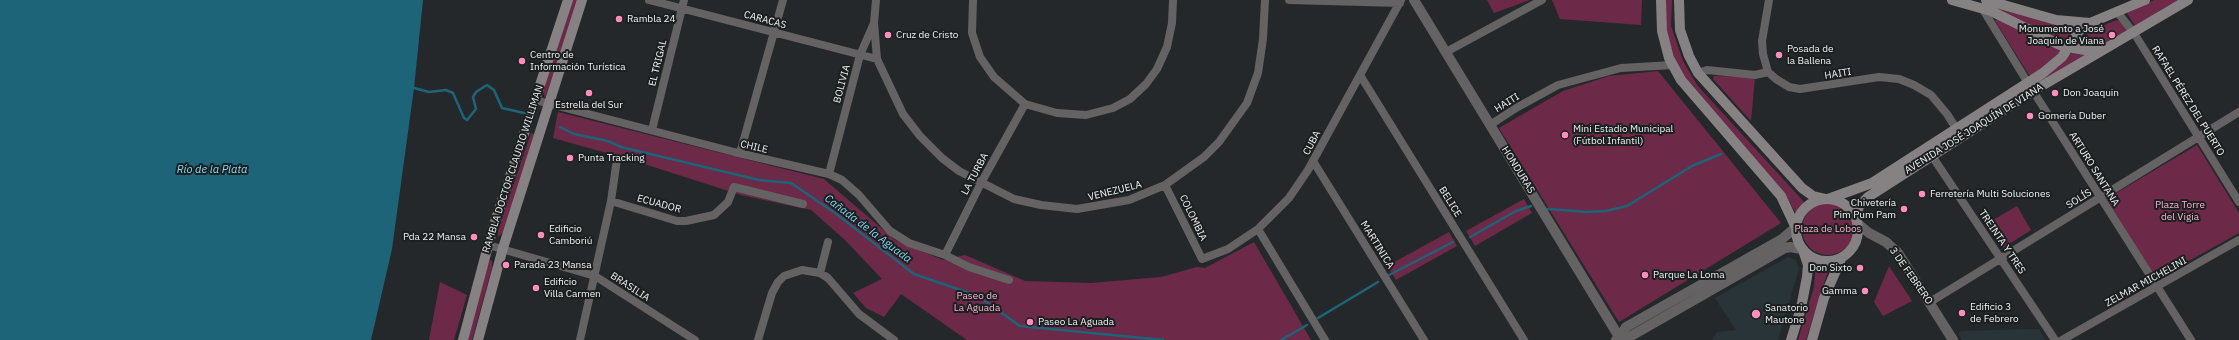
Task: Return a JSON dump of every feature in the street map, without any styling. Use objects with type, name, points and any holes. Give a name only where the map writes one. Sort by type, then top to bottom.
[{"type":"main road","name":"RAMBLA DOCTOR CLAUDIO WILLIMAN","points":[[463,340],[488,245],[568,0]]},
{"type":"main road","name":"RAMBLA DOCTOR CLAUDIO WILLIMAN","points":[[478,340],[503,248],[582,0]]},
{"type":"main road","points":[[1660,0],[1661,26],[1673,65],[1691,94],[1781,196],[1795,227],[1808,265],[1801,308],[1791,340]]},
{"type":"main road","points":[[1679,0],[1680,30],[1689,56],[1698,73],[1802,188],[1813,196],[1846,206],[1856,220],[1858,237],[1855,245],[1849,253],[1841,259],[1826,262],[1818,261],[1803,251]]},
{"type":"main road","points":[[1952,0],[1984,4],[2056,20],[2090,23]]},
{"type":"main road","name":"AVENIDA JOSÉ JOAQUÍN DE VIANA","points":[[2030,87],[2054,65],[2068,48],[2079,31],[2090,23],[2118,13],[2145,0]]},
{"type":"main road","name":"AVENIDA JOSÉ JOAQUÍN DE VIANA","points":[[1827,199],[1872,183],[1959,133],[2030,87],[2134,33],[2188,0]]},
{"type":"main road","points":[[1984,4],[2068,48],[2103,50]]},
{"type":"main road","name":"AVENIDA JOSÉ JOAQUÍN DE VIANA","points":[[1856,220],[1859,206],[1868,197],[1932,156],[1959,133]]},
{"type":"main road","points":[[1795,227],[1798,217],[1806,207],[1817,200],[1827,199]]},
{"type":"main road","points":[[1812,340],[1824,298],[1841,259]]},
{"type":"street","name":"CARACAS","points":[[649,0],[877,59]]},
{"type":"street","name":"EL TRIGAL","points":[[652,130],[684,0]]},
{"type":"street","points":[[740,153],[783,0]]},
{"type":"street","name":"BOLIVIA","points":[[829,174],[860,55],[874,23],[876,0]]},
{"type":"street","points":[[972,0],[972,33],[980,57],[994,77],[1025,104],[1058,113],[1086,115],[1113,108],[1130,99],[1146,84],[1157,69],[1167,47],[1173,0]]},
{"type":"street","name":"VENEZUELA","points":[[874,23],[877,59],[903,114],[920,136],[959,171],[1014,199],[1041,205],[1077,209],[1129,200],[1165,185],[1204,157],[1219,142],[1246,103],[1258,73],[1263,40],[1265,0]]},
{"type":"street","points":[[1289,0],[1400,2]]},
{"type":"street","name":"HONDURAS","points":[[1414,0],[1619,339]]},
{"type":"street","points":[[1446,52],[1542,0]]},
{"type":"street","points":[[1698,73],[1707,70],[1755,75],[1768,72],[1764,63],[1762,41],[1769,0]]},
{"type":"street","name":"CUBA","points":[[1202,259],[1228,249],[1258,230],[1289,198],[1313,161],[1400,2]]},
{"type":"street","name":"ARTURO SANTANA","points":[[1984,4],[2030,87],[2191,340]]},
{"type":"street","name":"RAFAEL PÉREZ DEL PUERTO","points":[[2118,13],[2134,33],[2239,202]]},
{"type":"street","name":"HAITI","points":[[1490,125],[1516,108],[1558,86],[1621,68],[1673,65]]},
{"type":"street","name":"HAITI","points":[[1768,72],[1789,86],[1800,88],[1879,77],[1899,79],[1914,85],[1931,95],[1959,133]]},
{"type":"street","name":"BELICE","points":[[1360,75],[1524,340]]},
{"type":"street","name":"CHILE","points":[[535,100],[740,153],[829,174],[842,180],[859,195],[890,231],[909,243],[945,255],[969,267],[1009,280]]},
{"type":"street","name":"LA TURBA","points":[[945,255],[981,183],[1025,104]]},
{"type":"street","name":"SOLÍS","points":[[1930,302],[2001,260],[2239,112]]},
{"type":"street","name":"TREINTA Y TRES","points":[[1932,156],[2055,340]]},
{"type":"street","points":[[580,340],[611,201],[617,159]]},
{"type":"street","name":"MARTINICA","points":[[1313,161],[1424,340]]},
{"type":"street","name":"COLOMBIA","points":[[1165,185],[1202,259]]},
{"type":"street","name":"ECUADOR","points":[[611,201],[677,221],[686,221],[714,215],[728,202],[734,187],[803,204]]},
{"type":"street","name":"3 DE FEBRERO","points":[[1856,220],[1869,233],[1882,239],[1893,248],[1930,302],[1953,340]]},
{"type":"street","points":[[1619,339],[1631,336],[1782,239],[1795,227]]},
{"type":"street","points":[[1258,230],[1325,340]]},
{"type":"street","name":"ZELMAR MICHELINI","points":[[2062,340],[2239,240]]},
{"type":"street","points":[[820,274],[828,242]]},
{"type":"street","name":"BRASILIA","points":[[488,245],[503,248],[595,276],[694,340]]},
{"type":"street","points":[[1712,284],[1785,248],[1790,247],[1803,251]]},
{"type":"street","points":[[758,340],[769,300],[778,282],[784,276],[802,270],[820,274],[834,283],[859,314],[894,340]]},
{"type":"shaded area","name":"Sanatorio Mautone","points":[[1788,257],[1796,260],[1799,269],[1778,340],[1712,340],[1717,332],[1736,330],[1715,298]]},
{"type":"shaded area","points":[[2039,329],[2045,339],[2043,340],[1962,340],[1958,333],[1962,331]]},
{"type":"green space","points":[[572,0],[579,0],[545,98],[543,91]]},
{"type":"green space","points":[[1487,0],[1530,0],[1494,13]]},
{"type":"green space","points":[[1552,0],[1642,0],[1641,25],[1560,19]]},
{"type":"green space","points":[[1665,0],[1672,0],[1671,26],[1683,61],[1697,85],[1805,203],[1796,214],[1784,192],[1691,88],[1677,65],[1665,29]]},
{"type":"green space","points":[[2154,0],[2182,0],[2136,28],[2127,13]]},
{"type":"green space","points":[[1996,7],[2037,19],[2076,27],[2065,43],[1995,9]]},
{"type":"green space","points":[[1997,19],[2058,49],[2060,52],[2047,65],[2031,76],[2029,75],[1995,21]]},
{"type":"green space","points":[[2117,20],[2121,21],[2127,31],[2111,41],[2102,44],[2077,45],[2091,30]]},
{"type":"green space","points":[[2072,53],[2090,54],[2037,83],[2036,82]]},
{"type":"green space","name":"Parque La Loma","points":[[1658,71],[1781,223],[1619,322],[1499,128],[1563,91],[1609,76]]},
{"type":"green space","points":[[1714,76],[1755,77],[1751,121],[1713,79]]},
{"type":"green space","name":"Paseo de La Aguada","points":[[558,112],[824,179],[895,240],[943,260],[965,255],[1025,281],[1091,283],[1161,277],[1197,267],[1205,268],[1254,242],[1311,340],[967,340],[901,294],[884,317],[866,308],[853,293],[882,279],[845,240],[811,210],[741,195],[635,161],[553,138]]},
{"type":"green space","points":[[531,133],[534,134],[534,139],[503,232],[498,237],[498,230]]},
{"type":"green space","name":"Plaza Torre del Vigia","points":[[2197,145],[2239,213],[2239,233],[2156,279],[2106,199]]},
{"type":"green space","points":[[1524,199],[1532,213],[1475,246],[1466,231]]},
{"type":"green space","name":"Plaza de Lobos","points":[[1828,203],[1842,207],[1850,215],[1854,229],[1850,243],[1842,251],[1828,255],[1814,251],[1806,243],[1802,229],[1806,215],[1814,207]]},
{"type":"green space","points":[[2017,206],[2031,230],[2003,248],[1986,224]]},
{"type":"green space","points":[[1449,232],[1457,246],[1396,280],[1387,266]]},
{"type":"green space","points":[[490,260],[492,261],[492,268],[472,340],[466,340],[486,266]]},
{"type":"green space","points":[[1816,263],[1830,265],[1806,340],[1798,340],[1814,287]]},
{"type":"green space","points":[[1889,266],[1912,301],[1883,316],[1874,302]]},
{"type":"green space","points":[[440,282],[467,295],[454,340],[429,340]]},
{"type":"water","name":"Río de la Plata","points":[[0,0],[423,0],[414,88],[392,249],[371,340],[0,340]]},
{"type":"waterway","name":"Cañada de la Aguada","points":[[414,88],[429,92],[446,90],[453,93],[464,118],[467,120],[476,109],[473,97],[476,92],[487,85],[494,90],[502,108],[524,113]]},
{"type":"waterway","name":"Cañada de la Aguada","points":[[560,127],[574,134],[608,141],[621,147],[759,180],[791,183],[835,213],[914,274],[978,296],[1020,326],[1163,340]]},
{"type":"waterway","name":"Cañada de la Aguada","points":[[1548,209],[1586,212],[1606,211],[1627,206],[1692,166],[1721,154]]},
{"type":"waterway","name":"Cañada de la Aguada","points":[[1470,237],[1516,211],[1531,206]]},
{"type":"waterway","name":"Cañada de la Aguada","points":[[1389,275],[1453,242]]},
{"type":"waterway","name":"Cañada de la Aguada","points":[[1318,318],[1378,282]]},
{"type":"waterway","name":"Cañada de la Aguada","points":[[1281,340],[1307,325]]},
{"type":"place","name":"Rambla 24","points":[[619,19]]},
{"type":"place","name":"Cruz de Cristo","points":[[888,35]]},
{"type":"place","name":"Monumento a José Joaquín de Viana","points":[[2112,35]]},
{"type":"place","name":"Posada de la Ballena","points":[[1779,55]]},
{"type":"place","name":"Centro de Información Turística","points":[[522,61]]},
{"type":"place","name":"Estrella del Sur","points":[[589,93]]},
{"type":"place","name":"Don Joaquin","points":[[2055,93]]},
{"type":"place","name":"Gomería Duber","points":[[2030,116]]},
{"type":"place","name":"Mini Estadio Municipal (Fútbol Infantil)","points":[[1565,135]]},
{"type":"place","name":"Punta Tracking","points":[[570,158]]},
{"type":"place","name":"Ferretería Multi Soluciones","points":[[1922,194]]},
{"type":"place","name":"Chivetería Pim Pum Pam","points":[[1904,209]]},
{"type":"place","name":"Edificio Camboriú","points":[[541,235]]},
{"type":"place","name":"Pda 22 Mansa","points":[[474,237]]},
{"type":"place","name":"Parada 23 Mansa","points":[[506,265]]},
{"type":"place","name":"Don Sixto","points":[[1860,268]]},
{"type":"place","name":"Parque La Loma","points":[[1645,275]]},
{"type":"place","name":"Edificio Villa Carmen","points":[[536,288]]},
{"type":"place","name":"Gamma","points":[[1865,291]]},
{"type":"place","name":"Edificio 3 de Febrero","points":[[1962,313]]},
{"type":"place","name":"Sanatorio Mautone","points":[[1756,314]]},
{"type":"place","name":"Paseo La Aguada","points":[[1030,322]]}]
